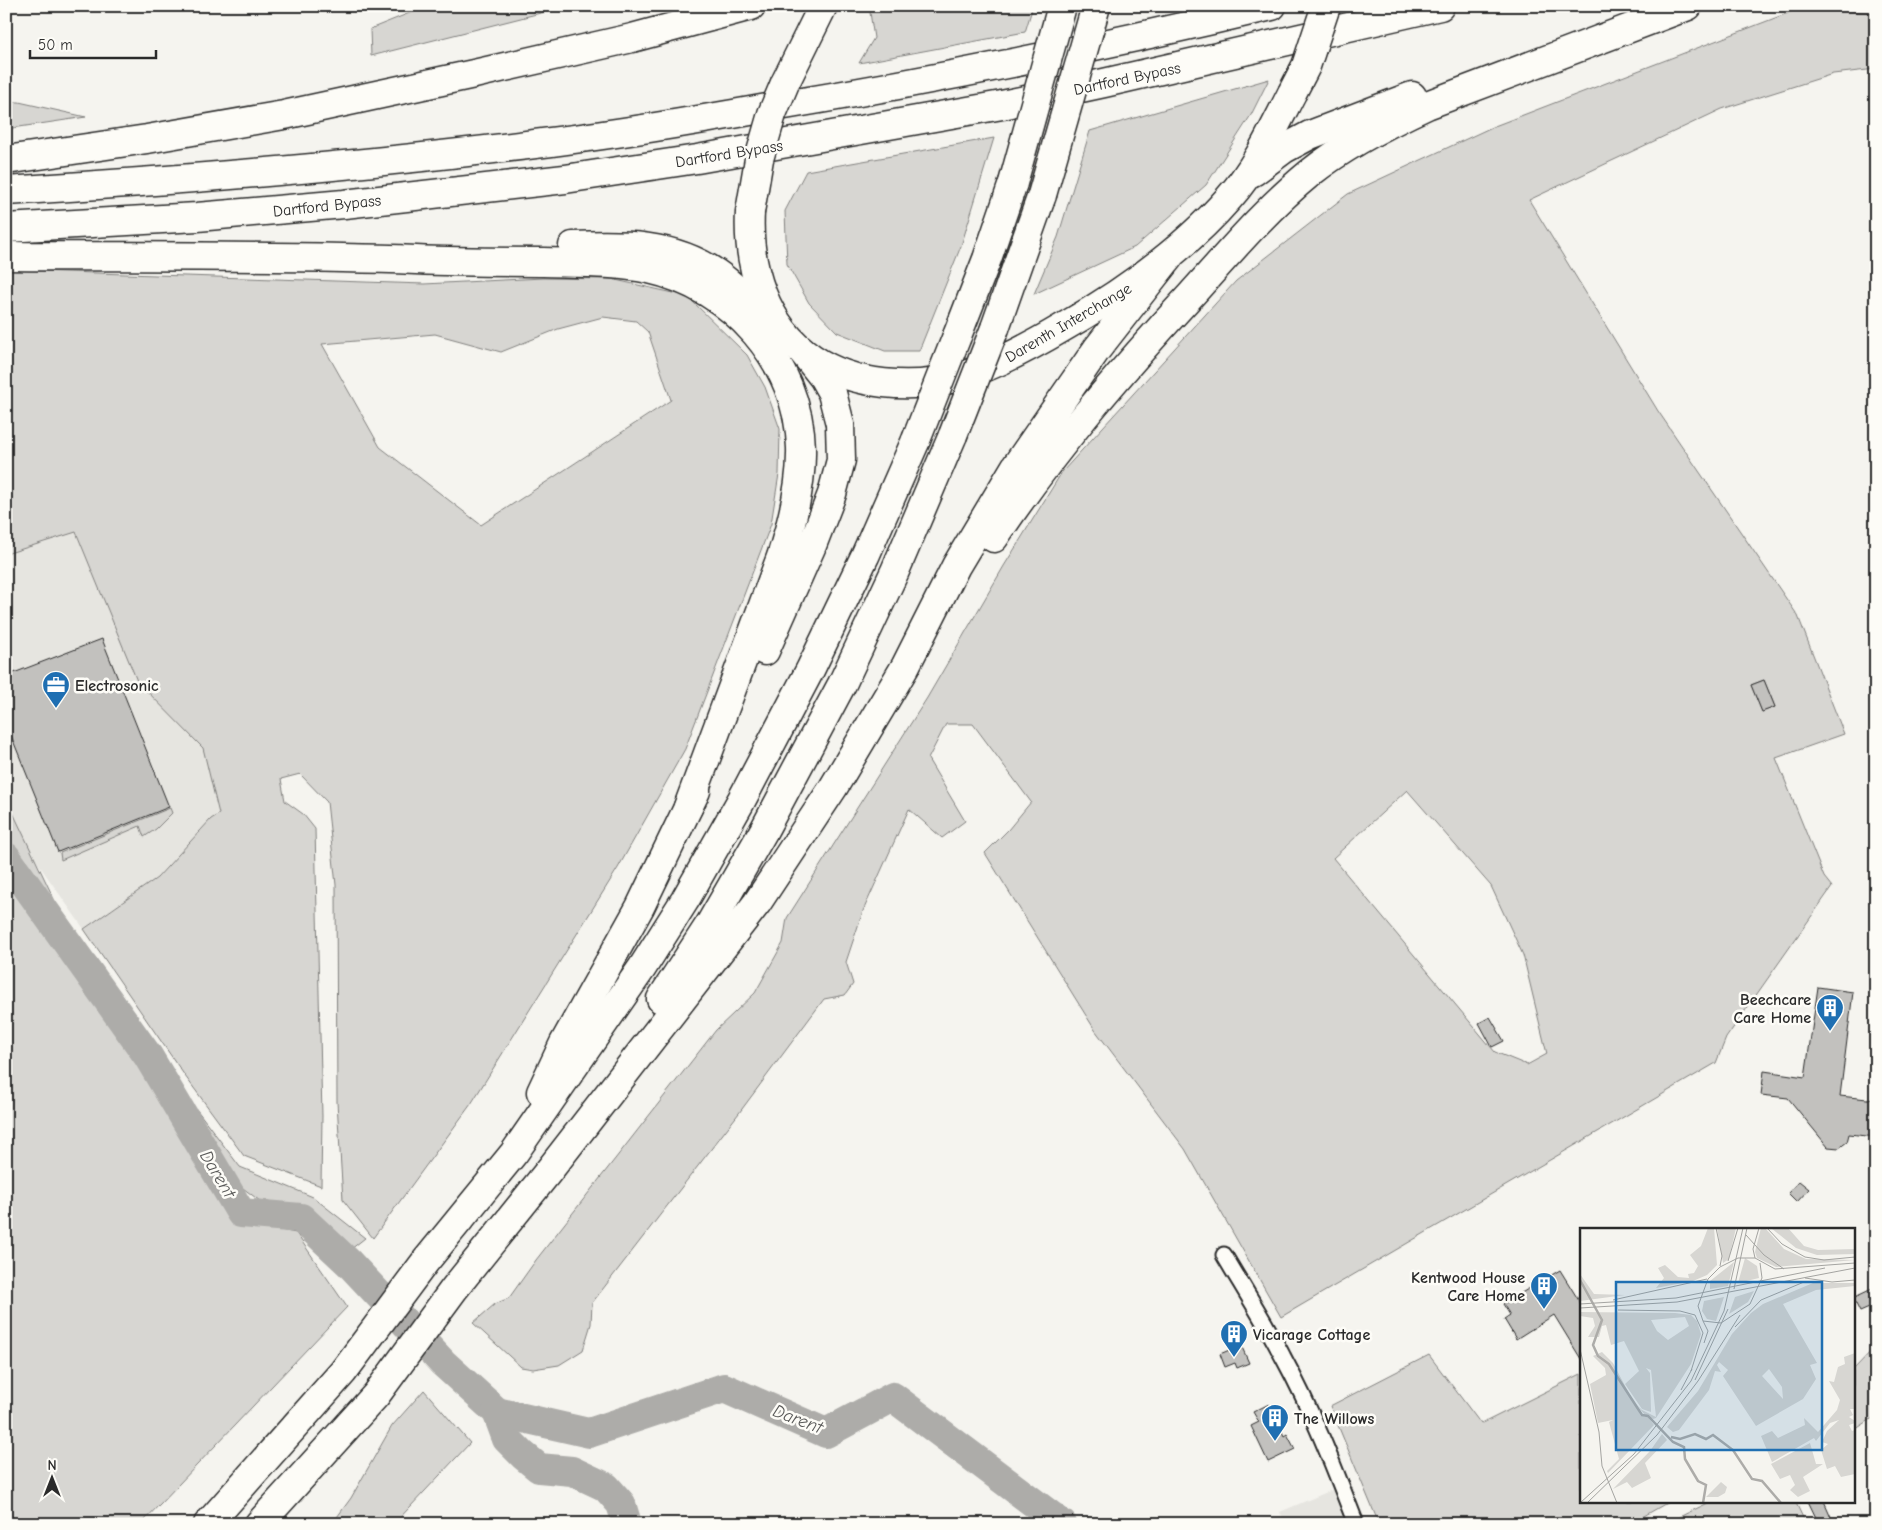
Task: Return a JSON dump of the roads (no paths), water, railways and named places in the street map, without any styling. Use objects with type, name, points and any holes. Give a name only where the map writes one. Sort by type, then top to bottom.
[{"type":"highway","points":[[6,160],[147,139],[284,115],[623,40],[751,6]]},
{"type":"highway","name":"Darenth Interchange","points":[[823,6],[785,82],[772,114],[759,159],[750,212],[749,234],[753,270],[758,285],[779,326],[803,352],[822,365],[863,379],[918,384],[960,377],[1011,357],[1105,303],[1169,257],[1228,200],[1247,177],[1306,66],[1326,6]]},
{"type":"highway","points":[[208,1524],[342,1372],[425,1262],[514,1153],[642,968],[685,900],[741,801],[829,632],[916,440],[987,259],[1013,183],[1062,6]]},
{"type":"highway","points":[[548,1172],[710,924],[763,832],[859,650],[953,435],[995,328],[1042,195],[1096,6]]},
{"type":"highway","points":[[6,191],[180,180],[353,165],[562,140],[697,120],[907,84],[1021,62],[1272,6]]},
{"type":"highway","name":"Dartford Bypass","points":[[6,228],[197,217],[344,204],[565,179],[697,159],[1002,105],[1440,6]]},
{"type":"highway","points":[[1247,177],[1284,149],[1310,134],[1368,111],[1580,38],[1681,6]]},
{"type":"highway","points":[[905,667],[944,613],[1014,507],[1108,387],[1222,260],[1295,186],[1338,153],[1400,118],[1688,6]]},
{"type":"highway","points":[[352,258],[594,245],[636,245],[655,248],[688,258],[716,273],[779,326]]},
{"type":"highway","points":[[6,256],[352,258],[459,262],[587,262],[650,269],[691,283],[724,302],[751,326],[774,359],[789,389],[798,418],[801,465],[788,534],[770,589],[688,806]]},
{"type":"highway","points":[[259,1524],[376,1395],[454,1289],[548,1172],[757,903],[833,788],[905,667],[956,566],[1016,466],[1097,350],[1169,257]]},
{"type":"highway","points":[[514,1153],[564,1043],[640,907],[688,806],[734,716],[813,543],[832,494],[838,474],[842,444],[840,424],[832,393],[823,377],[803,352]]},
{"type":"street","points":[[1224,1255],[1291,1372],[1330,1458],[1356,1524]]},
{"type":"waterway","name":"Darent","points":[[6,857],[148,1056],[241,1213],[301,1218],[349,1263],[443,1363],[497,1412],[507,1439],[523,1455],[539,1468],[572,1471],[606,1487],[621,1504],[627,1524]]},
{"type":"waterway","name":"Darent","points":[[497,1412],[589,1433],[724,1388],[826,1433],[893,1397],[1062,1524]]},
{"type":"place","name":"Electrosonic","points":[[56,709]]},
{"type":"place","name":"Beechcare Care Home","points":[[1830,1032]]},
{"type":"place","name":"Kentwood House Care Home","points":[[1544,1310]]},
{"type":"place","name":"Vicarage Cottage","points":[[1234,1358]]},
{"type":"place","name":"The Willows","points":[[1275,1442]]}]
